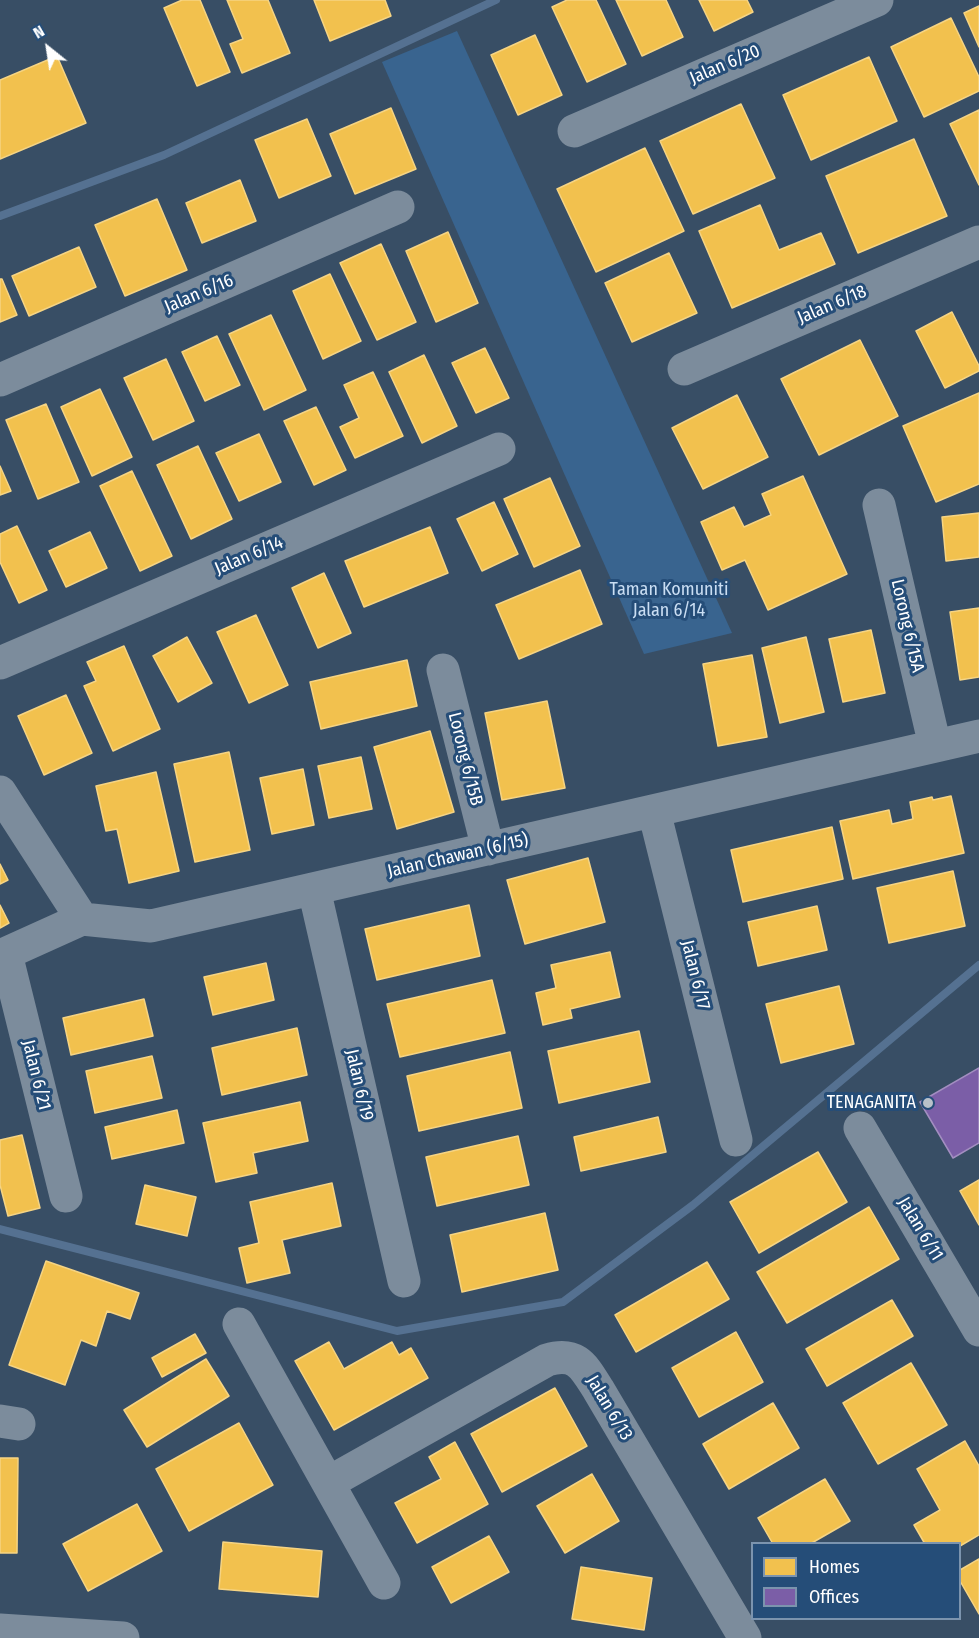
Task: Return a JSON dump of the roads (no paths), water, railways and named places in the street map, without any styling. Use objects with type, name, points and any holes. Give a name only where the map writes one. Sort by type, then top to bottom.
[{"type":"street","name":"Jalan 6/20","points":[[574,131],[876,0]]},
{"type":"street","name":"Jalan 6/16","points":[[0,380],[398,207]]},
{"type":"street","name":"Jalan 6/18","points":[[684,369],[979,242]]},
{"type":"street","name":"Jalan 6/14","points":[[0,663],[499,449]]},
{"type":"street","name":"Lorong 6/15A","points":[[879,505],[935,746]]},
{"type":"street","name":"Lorong 6/15B","points":[[443,670],[488,849]]},
{"type":"street","name":"Jalan Chawan (6/15)","points":[[82,919],[150,926],[935,746],[975,744]]},
{"type":"street","points":[[0,792],[82,919],[3,955]]},
{"type":"street","name":"Jalan 6/17","points":[[654,811],[736,1140]]},
{"type":"street","name":"Jalan 6/19","points":[[314,889],[404,1281]]},
{"type":"street","name":"Jalan 6/21","points":[[3,955],[66,1196]]},
{"type":"street","name":"Jalan 6/11","points":[[860,1128],[979,1330]]},
{"type":"street","points":[[239,1324],[384,1583]]},
{"type":"street","name":"Jalan 6/13","points":[[328,1483],[547,1360],[568,1357],[578,1362],[598,1389],[745,1638]]},
{"type":"street","points":[[0,1630],[123,1638]]},
{"type":"waterway","points":[[0,216],[164,155],[496,0]]},
{"type":"waterway","points":[[0,1229],[397,1331],[563,1302],[693,1205],[979,965]]},
{"type":"place","name":"TENAGANITA","points":[[928,1103]]},
{"type":"park label","name":"Taman Komuniti Jalan 6/14","points":[[669,600]]}]
